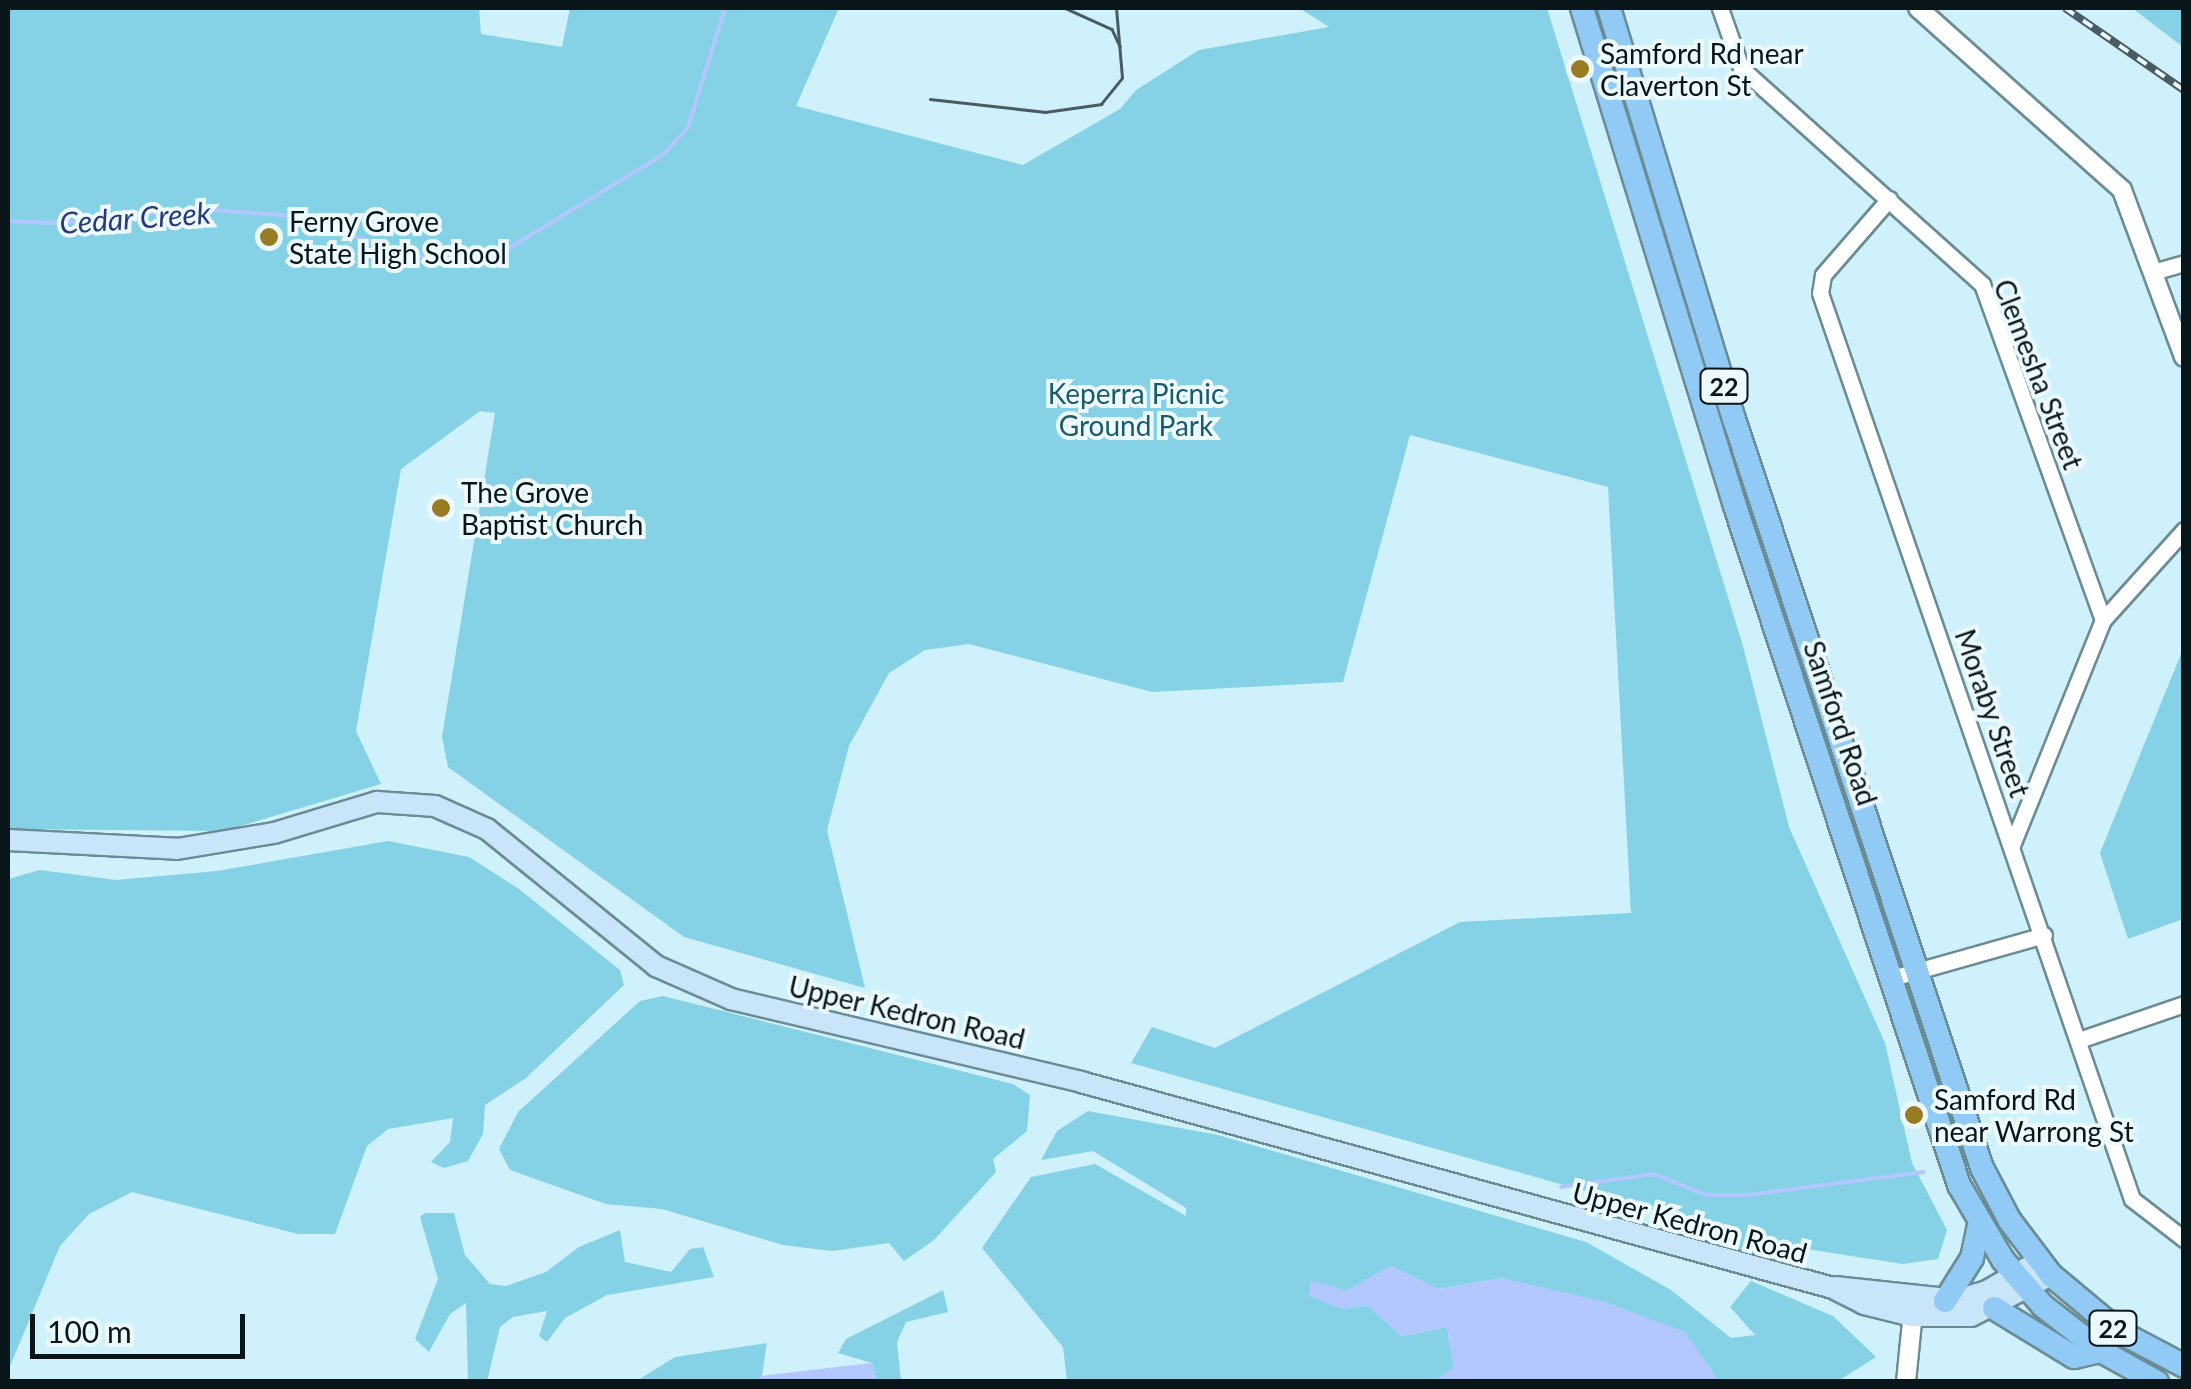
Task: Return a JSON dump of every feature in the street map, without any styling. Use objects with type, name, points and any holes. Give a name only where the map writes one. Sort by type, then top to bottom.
[{"type":"main road","name":"Samford Road","points":[[1582,8],[1735,506],[1952,1168],[1980,1225],[2021,1283],[2101,1351],[2157,1382]]},
{"type":"main road","name":"Samford Road","points":[[1609,8],[1734,418],[1982,1168],[2045,1268],[2118,1331],[2184,1366]]},
{"type":"main road","name":"Upper Kedron Road","points":[[8,840],[177,849],[274,833],[377,802],[435,806],[487,829],[631,949],[705,990],[1081,1082],[1833,1288],[1869,1286],[1956,1319],[1994,1308],[2021,1283],[2045,1268]]},
{"type":"main road","points":[[1945,1301],[1972,1258],[1980,1225]]},
{"type":"main road","name":"Upper Kedron Road","points":[[1914,1306],[2021,1283]]},
{"type":"main road","points":[[1994,1308],[2074,1357],[2101,1351]]},
{"type":"street","name":"Clemesha Street","points":[[1720,8],[1741,68],[1982,284],[2103,620]]},
{"type":"street","points":[[1918,8],[2115,180],[2129,202],[2184,357]]},
{"type":"street","name":"Moraby Street","points":[[1888,199],[1823,276],[1820,292],[2132,1199],[2184,1240]]},
{"type":"street","points":[[2154,272],[2184,264]]},
{"type":"street","points":[[2012,845],[2103,620],[2184,530]]},
{"type":"street","points":[[1892,978],[2044,934]]},
{"type":"street","points":[[2079,1040],[2184,1004]]},
{"type":"street","points":[[1906,1382],[1914,1306]]},
{"type":"green space","name":"Keperra Picnic Ground Park","points":[[8,8],[479,8],[481,34],[562,47],[570,8],[839,8],[796,106],[1023,165],[1120,109],[1136,90],[1199,50],[1329,27],[1299,8],[1547,8],[1743,646],[1789,827],[1885,1043],[1912,1163],[1947,1230],[1938,1259],[1903,1264],[1800,1248],[1790,1260],[1719,1246],[1695,1222],[1131,1063],[1152,1027],[1215,1048],[1460,922],[1631,913],[1608,487],[1410,435],[1343,682],[1152,692],[969,644],[925,650],[889,673],[849,746],[827,830],[865,988],[684,937],[448,767],[442,737],[495,413],[480,411],[401,469],[356,731],[381,784],[224,831],[8,829]]},
{"type":"green space","points":[[2132,8],[2183,8],[2183,47]]},
{"type":"green space","points":[[2183,649],[2183,919],[2128,939],[2100,853]]},
{"type":"green space","points":[[388,841],[469,857],[519,889],[620,970],[624,985],[526,1078],[485,1105],[483,1134],[468,1161],[444,1168],[431,1162],[450,1142],[453,1118],[388,1129],[367,1146],[335,1234],[298,1234],[132,1192],[89,1214],[60,1246],[8,1371],[8,879],[40,870],[116,880],[217,871]]},
{"type":"green space","points":[[663,996],[1013,1084],[1030,1095],[1027,1131],[993,1159],[996,1172],[934,1240],[904,1261],[889,1243],[832,1251],[783,1245],[662,1209],[606,1204],[510,1170],[499,1149],[518,1112],[640,1001]]},
{"type":"green space","points":[[1088,1111],[1218,1135],[1586,1242],[1671,1290],[1731,1338],[1755,1335],[1730,1307],[1751,1281],[1833,1316],[1876,1357],[1838,1381],[1719,1381],[1503,1278],[1438,1289],[1391,1266],[1347,1291],[1342,1309],[1367,1305],[1402,1336],[1447,1327],[1454,1368],[1434,1381],[1067,1381],[1063,1347],[982,1248],[1031,1177],[1095,1164],[1186,1216],[1186,1208],[1093,1151],[1041,1160],[1057,1131]]},
{"type":"green space","points":[[425,1213],[454,1213],[465,1255],[490,1284],[506,1286],[546,1272],[579,1247],[620,1230],[625,1262],[671,1272],[690,1249],[703,1247],[714,1277],[607,1295],[565,1318],[547,1342],[539,1336],[547,1311],[513,1317],[500,1327],[487,1381],[468,1381],[466,1303],[450,1314],[429,1352],[415,1339],[438,1279],[420,1217]]},
{"type":"green space","points":[[943,1290],[948,1312],[906,1322],[897,1342],[901,1381],[877,1381],[872,1363],[838,1353],[846,1339]]},
{"type":"green space","points":[[767,1343],[761,1381],[635,1382],[675,1357]]},
{"type":"shaded area","points":[[1391,1266],[1438,1289],[1503,1278],[1605,1302],[1685,1332],[1719,1381],[1434,1381],[1454,1368],[1447,1327],[1402,1336],[1367,1305],[1342,1309],[1309,1296],[1311,1280],[1347,1291]]},
{"type":"shaded area","points":[[872,1363],[877,1381],[761,1382],[759,1376]]},
{"type":"waterway","name":"Cedar Creek","points":[[8,221],[59,223],[198,209],[283,215],[422,257],[488,261],[664,154],[688,127],[725,8]]},
{"type":"waterway","points":[[1561,1187],[1654,1174],[1706,1195],[1748,1195],[1923,1172]]},
{"type":"tram line","points":[[1065,8],[1112,29],[1120,46]]},
{"type":"tram line","points":[[930,99],[1045,112],[1101,104],[1122,78],[1116,8]]},
{"type":"railway","points":[[2065,8],[2184,90]]},
{"type":"place","name":"Samford Rd near Claverton St","points":[[1580,69]]},
{"type":"place","name":"Ferny Grove State High School","points":[[269,237]]},
{"type":"place","name":"The Grove Baptist Church","points":[[441,508]]},
{"type":"place","name":"Samford Rd near Warrong St","points":[[1914,1115]]}]
